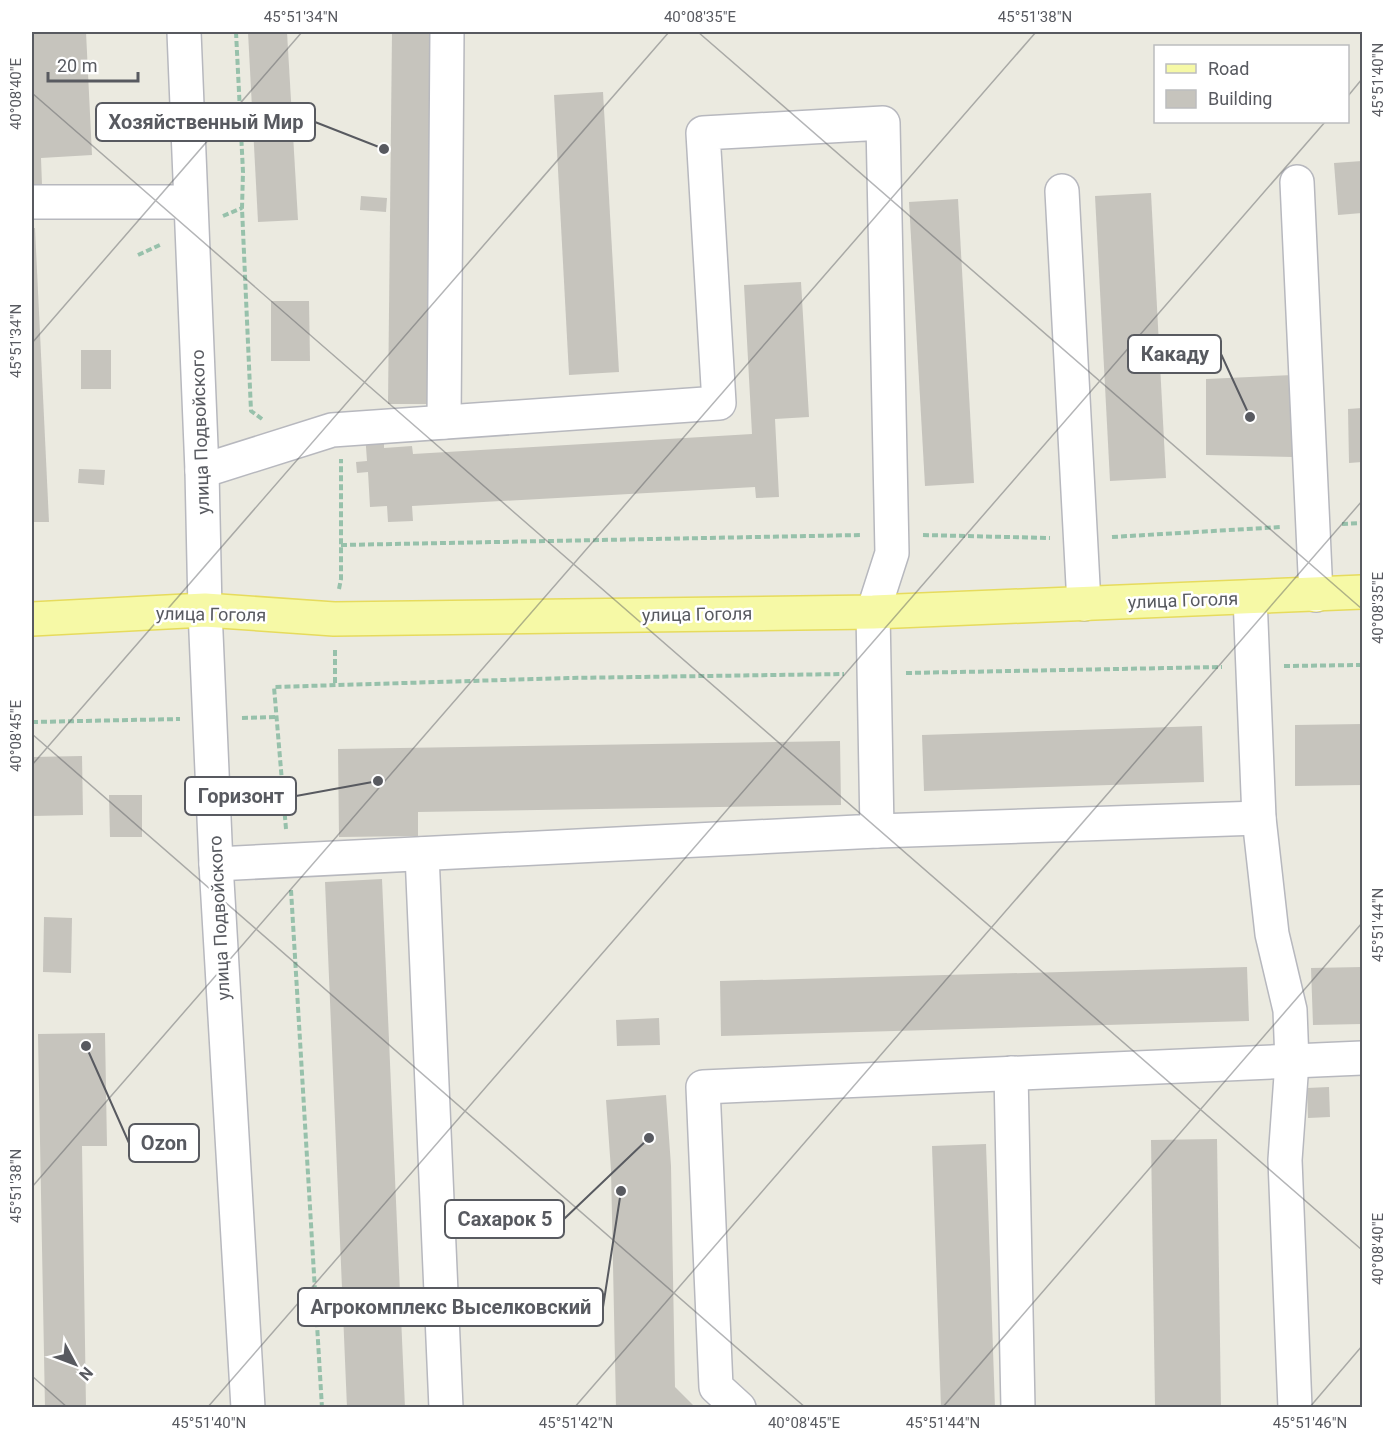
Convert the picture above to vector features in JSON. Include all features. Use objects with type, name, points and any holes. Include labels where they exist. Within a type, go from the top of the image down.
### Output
[{"type":"main road","name":"улица Гоголя","points":[[32,619],[205,610],[334,619],[873,612],[1362,592]]},
{"type":"street","name":"улица Подвойского","points":[[184,32],[202,471],[209,718],[248,1407]]},
{"type":"street","points":[[444,422],[447,32]]},
{"type":"street","points":[[202,471],[332,430],[719,404],[703,133],[883,123],[892,553],[873,612],[876,831]]},
{"type":"street","points":[[1297,182],[1316,595]]},
{"type":"street","points":[[1062,191],[1084,604]]},
{"type":"street","points":[[32,202],[190,202]]},
{"type":"street","points":[[1250,597],[1259,818],[1272,934],[1290,1010],[1292,1062],[1285,1160],[1295,1407]]},
{"type":"street","points":[[216,864],[876,831],[1259,818]]},
{"type":"street","points":[[422,854],[446,1407]]},
{"type":"street","points":[[739,1407],[716,1387],[703,1087],[1362,1058]]},
{"type":"street","points":[[1011,1073],[1018,1407]]},
{"type":"path","points":[[236,32],[251,411],[296,442]]},
{"type":"path","points":[[335,685],[334,619],[341,579],[341,459]]},
{"type":"path","points":[[341,545],[892,534],[1080,538],[1362,524]]},
{"type":"path","points":[[874,674],[1362,665]]},
{"type":"path","points":[[32,723],[277,717]]},
{"type":"building","points":[[32,32],[86,32],[92,155],[41,158],[42,185],[32,185]]},
{"type":"building","points":[[248,32],[287,32],[298,220],[258,222]]},
{"type":"building","points":[[392,32],[441,32],[438,404],[388,404]]},
{"type":"building","points":[[603,92],[619,372],[569,375],[554,95]]},
{"type":"building","points":[[1362,161],[1362,213],[1338,215],[1334,163]]},
{"type":"building","points":[[1151,193],[1166,478],[1110,481],[1095,196]]},
{"type":"building","points":[[361,196],[387,198],[386,212],[360,210]]},
{"type":"building","points":[[958,199],[974,483],[925,486],[909,202]]},
{"type":"building","points":[[32,228],[35,228],[49,522],[32,522]]},
{"type":"building","points":[[801,282],[809,417],[775,419],[779,497],[756,498],[755,487],[412,506],[413,521],[388,522],[387,506],[370,507],[368,472],[357,473],[356,462],[367,461],[365,433],[384,432],[384,448],[412,446],[413,454],[752,434],[744,285]]},
{"type":"building","points":[[271,301],[309,301],[310,361],[271,361]]},
{"type":"building","points":[[81,350],[111,350],[111,389],[81,389]]},
{"type":"building","points":[[1293,375],[1293,457],[1206,455],[1206,379]]},
{"type":"building","points":[[1362,408],[1362,462],[1349,463],[1348,409]]},
{"type":"building","points":[[79,469],[105,470],[104,485],[78,483]]},
{"type":"building","points":[[1362,724],[1362,785],[1295,786],[1295,725]]},
{"type":"building","points":[[1202,726],[1204,782],[924,791],[922,735]]},
{"type":"building","points":[[840,741],[841,805],[418,812],[418,836],[339,837],[338,749]]},
{"type":"building","points":[[82,756],[83,815],[32,816],[32,757]]},
{"type":"building","points":[[109,795],[142,795],[142,837],[110,837]]},
{"type":"building","points":[[382,879],[405,1408],[347,1408],[325,882]]},
{"type":"building","points":[[44,917],[72,918],[71,973],[43,972]]},
{"type":"building","points":[[1247,967],[1249,1021],[721,1036],[720,981]]},
{"type":"building","points":[[1362,967],[1362,1024],[1313,1025],[1311,968]]},
{"type":"building","points":[[659,1018],[660,1045],[617,1046],[616,1020]]},
{"type":"building","points":[[105,1033],[107,1146],[82,1146],[86,1408],[45,1408],[38,1034]]},
{"type":"building","points":[[1329,1087],[1330,1117],[1308,1118],[1307,1088]]},
{"type":"building","points":[[666,1095],[671,1166],[675,1387],[696,1408],[616,1408],[611,1170],[606,1100]]},
{"type":"building","points":[[1217,1139],[1221,1408],[1155,1408],[1151,1140]]},
{"type":"building","points":[[986,1144],[995,1408],[941,1408],[932,1146]]},
{"type":"place","name":"Хозяйственный Мир","points":[[384,149]]},
{"type":"place","name":"Какаду","points":[[1250,417]]},
{"type":"place","name":"Горизонт","points":[[378,781]]},
{"type":"place","name":"Ozon","points":[[86,1046]]},
{"type":"place","name":"Сахарок 5","points":[[649,1138]]},
{"type":"place","name":"Агрокомплекс Выселковский","points":[[621,1191]]}]
